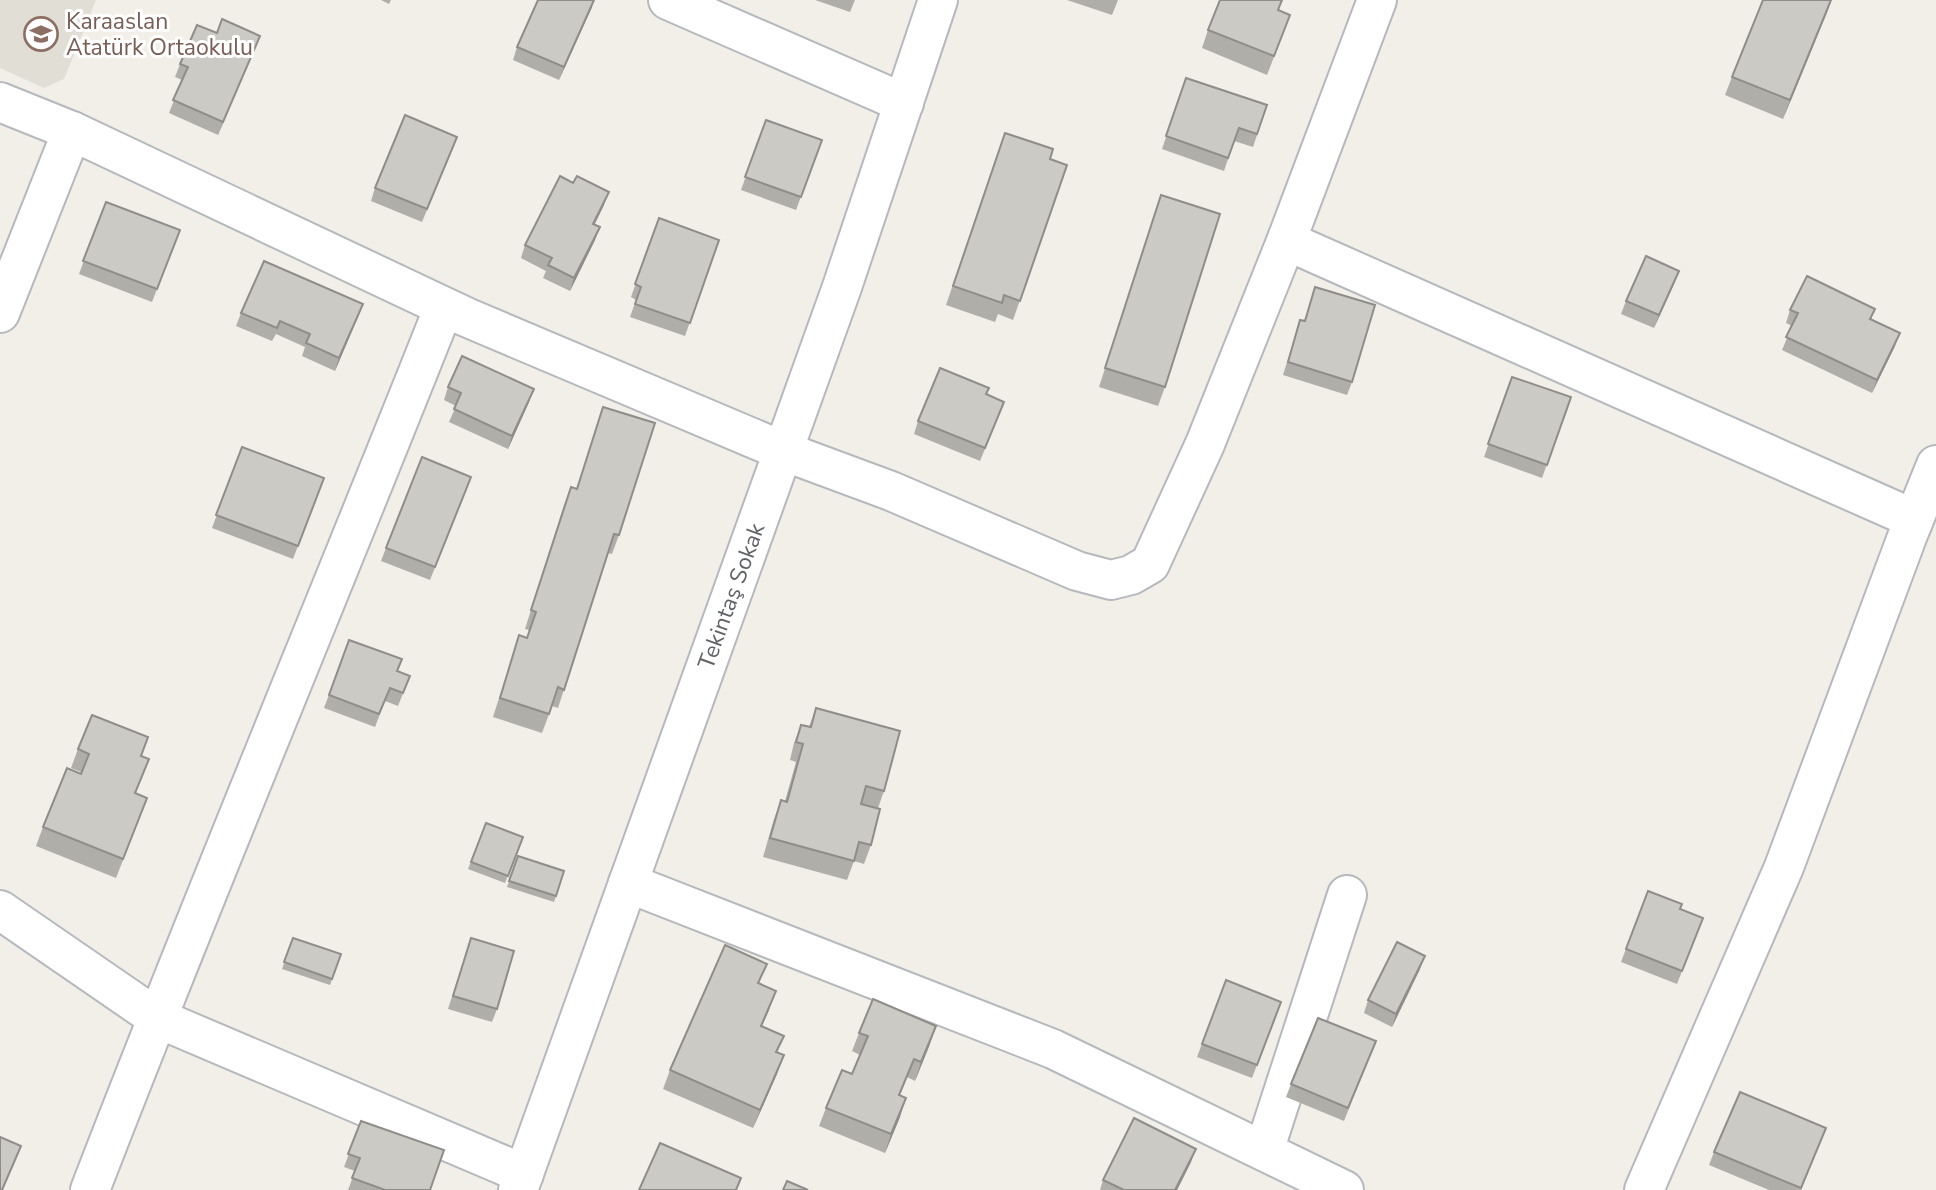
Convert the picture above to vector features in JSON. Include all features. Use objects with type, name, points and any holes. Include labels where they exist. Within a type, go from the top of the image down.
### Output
[{"type":"street","points":[[668,0],[904,103]]},
{"type":"street","name":"Tekintaş Sokak","points":[[521,1182],[842,287],[938,0]]},
{"type":"street","points":[[0,102],[72,131],[444,307],[783,451],[891,491],[1077,571],[1111,580],[1131,575],[1150,564],[1189,480],[1287,239],[1377,0]]},
{"type":"street","points":[[0,313],[72,131]]},
{"type":"street","points":[[1287,239],[1914,519]]},
{"type":"street","points":[[90,1190],[444,307]]},
{"type":"street","points":[[1644,1190],[1784,867],[1936,465]]},
{"type":"street","points":[[628,883],[1053,1049],[1344,1190]]},
{"type":"street","points":[[1264,1151],[1347,895]]},
{"type":"street","points":[[0,910],[157,1018],[521,1182]]},
{"type":"shaded area","name":"Karaaslan Atatürk Ortaokulu","points":[[0,0],[96,0],[64,79],[44,88],[0,68]]},
{"type":"building","points":[[538,0],[594,0],[564,67],[517,47]]},
{"type":"building","points":[[1220,0],[1282,0],[1278,10],[1290,15],[1274,56],[1208,30]]},
{"type":"building","points":[[1763,0],[1831,0],[1790,100],[1732,77]]},
{"type":"building","points":[[222,19],[260,36],[223,122],[173,100],[188,67],[180,64],[197,25],[217,33]]},
{"type":"building","points":[[1186,78],[1267,105],[1257,134],[1239,128],[1228,158],[1166,136]]},
{"type":"building","points":[[405,115],[457,137],[427,209],[375,188]]},
{"type":"building","points":[[766,120],[822,140],[801,197],[745,177]]},
{"type":"building","points":[[1005,133],[1053,149],[1050,159],[1067,165],[1020,301],[1004,295],[1002,303],[953,286]]},
{"type":"building","points":[[560,176],[573,183],[577,176],[609,192],[593,224],[600,227],[574,278],[548,265],[552,258],[525,245]]},
{"type":"building","points":[[1161,195],[1220,214],[1165,387],[1105,368]]},
{"type":"building","points":[[106,202],[180,230],[157,289],[83,261]]},
{"type":"building","points":[[659,218],[719,240],[690,323],[635,304],[641,287],[635,284]]},
{"type":"building","points":[[1646,256],[1679,271],[1659,315],[1626,301]]},
{"type":"building","points":[[264,261],[363,304],[339,358],[306,343],[310,334],[280,321],[277,328],[241,313]]},
{"type":"building","points":[[1807,276],[1875,309],[1870,319],[1900,333],[1877,380],[1786,337],[1798,313],[1790,310]]},
{"type":"building","points":[[1315,287],[1375,305],[1352,382],[1288,362],[1300,320],[1305,321]]},
{"type":"building","points":[[462,356],[534,389],[512,436],[454,409],[461,393],[448,387]]},
{"type":"building","points":[[940,368],[989,388],[986,394],[1004,402],[985,448],[918,421]]},
{"type":"building","points":[[1512,377],[1571,397],[1547,465],[1488,444]]},
{"type":"building","points":[[603,407],[655,423],[619,535],[614,534],[564,690],[558,687],[549,714],[500,698],[519,635],[527,638],[536,612],[531,610],[571,487],[577,489]]},
{"type":"building","points":[[242,447],[324,478],[298,546],[216,515]]},
{"type":"building","points":[[422,457],[471,477],[435,567],[386,548]]},
{"type":"building","points":[[349,640],[402,659],[397,671],[410,676],[403,693],[390,688],[379,714],[329,695]]},
{"type":"building","points":[[816,708],[900,731],[884,791],[866,786],[861,804],[880,809],[871,845],[859,842],[854,861],[770,838],[781,800],[787,802],[803,744],[796,742],[801,725],[811,727]]},
{"type":"building","points":[[92,715],[148,737],[141,756],[149,759],[135,793],[147,798],[123,859],[43,827],[67,768],[81,774],[89,754],[78,749]]},
{"type":"building","points":[[486,823],[523,837],[508,876],[471,862]]},
{"type":"building","points":[[518,856],[564,871],[556,896],[509,881]]},
{"type":"building","points":[[1648,891],[1682,904],[1680,909],[1703,918],[1682,971],[1626,949]]},
{"type":"building","points":[[293,938],[341,954],[332,979],[284,962]]},
{"type":"building","points":[[471,938],[514,951],[497,1009],[453,996]]},
{"type":"building","points":[[1397,942],[1425,956],[1396,1014],[1368,1000]]},
{"type":"building","points":[[725,945],[767,964],[758,983],[776,991],[761,1026],[784,1036],[776,1052],[784,1055],[760,1110],[670,1070]]},
{"type":"building","points":[[1226,980],[1281,1002],[1257,1065],[1202,1044]]},
{"type":"building","points":[[873,999],[936,1026],[921,1062],[914,1059],[899,1095],[906,1098],[891,1134],[826,1108],[842,1070],[852,1074],[868,1036],[859,1033]]},
{"type":"building","points":[[1318,1018],[1376,1041],[1348,1108],[1291,1084]]},
{"type":"building","points":[[1740,1092],[1826,1128],[1801,1188],[1714,1152]]},
{"type":"building","points":[[1134,1118],[1196,1149],[1175,1190],[1124,1190],[1103,1180]]},
{"type":"building","points":[[361,1121],[444,1150],[430,1190],[385,1190],[352,1178],[360,1158],[348,1154]]},
{"type":"building","points":[[0,1137],[21,1146],[2,1190],[0,1190]]},
{"type":"building","points":[[660,1143],[741,1178],[736,1190],[639,1190]]},
{"type":"building","points":[[787,1181],[808,1190],[783,1190]]},
{"type":"place","name":"Karaaslan Atatürk Ortaokulu","points":[[41,34]]}]
